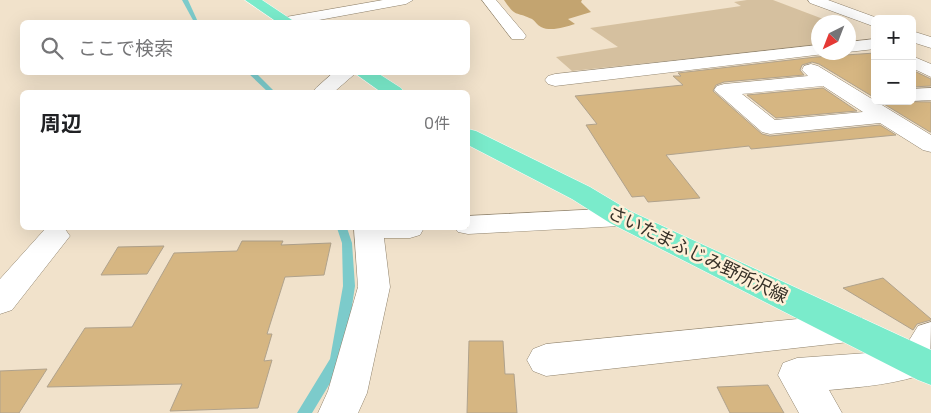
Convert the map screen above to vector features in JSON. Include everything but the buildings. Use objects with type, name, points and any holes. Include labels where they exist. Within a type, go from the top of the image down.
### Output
[{"type":"main road","points":[[252,0],[283,20]]},
{"type":"main road","points":[[367,75],[391,90]]},
{"type":"main road","name":"さいたまふじみ野所沢線","points":[[470,137],[581,193],[620,218],[849,328],[926,355]]},
{"type":"street","points":[[297,20],[406,0]]},
{"type":"street","points":[[489,0],[518,36]]},
{"type":"street","points":[[815,0],[871,21]]},
{"type":"street","points":[[856,46],[871,44]]},
{"type":"street","points":[[555,80],[811,51]]},
{"type":"street","points":[[786,54],[826,80],[871,104]]},
{"type":"street","points":[[916,63],[931,71]]},
{"type":"street","points":[[325,90],[343,75]]},
{"type":"street","points":[[826,80],[724,90],[770,127],[873,105],[931,145]]},
{"type":"street","points":[[916,96],[931,94]]},
{"type":"street","points":[[470,225],[620,218]]},
{"type":"street","points":[[338,413],[348,393],[374,287],[368,230]]},
{"type":"street","points":[[0,302],[55,236]]},
{"type":"street","points":[[546,360],[849,328]]},
{"type":"street","points":[[822,413],[797,375],[867,370],[926,355]]},
{"type":"shaded area","points":[[504,0],[582,0],[581,2],[591,12],[568,19],[575,24],[549,29],[541,27],[532,19],[514,12]]},
{"type":"shaded area","points":[[773,0],[813,15],[811,15],[811,46],[572,71],[556,57],[618,47],[590,28],[741,6],[734,2]]},
{"type":"waterway","points":[[185,0],[195,20]]},
{"type":"waterway","points":[[253,75],[270,90]]},
{"type":"waterway","points":[[304,413],[337,360],[349,286],[347,243],[343,230]]}]
